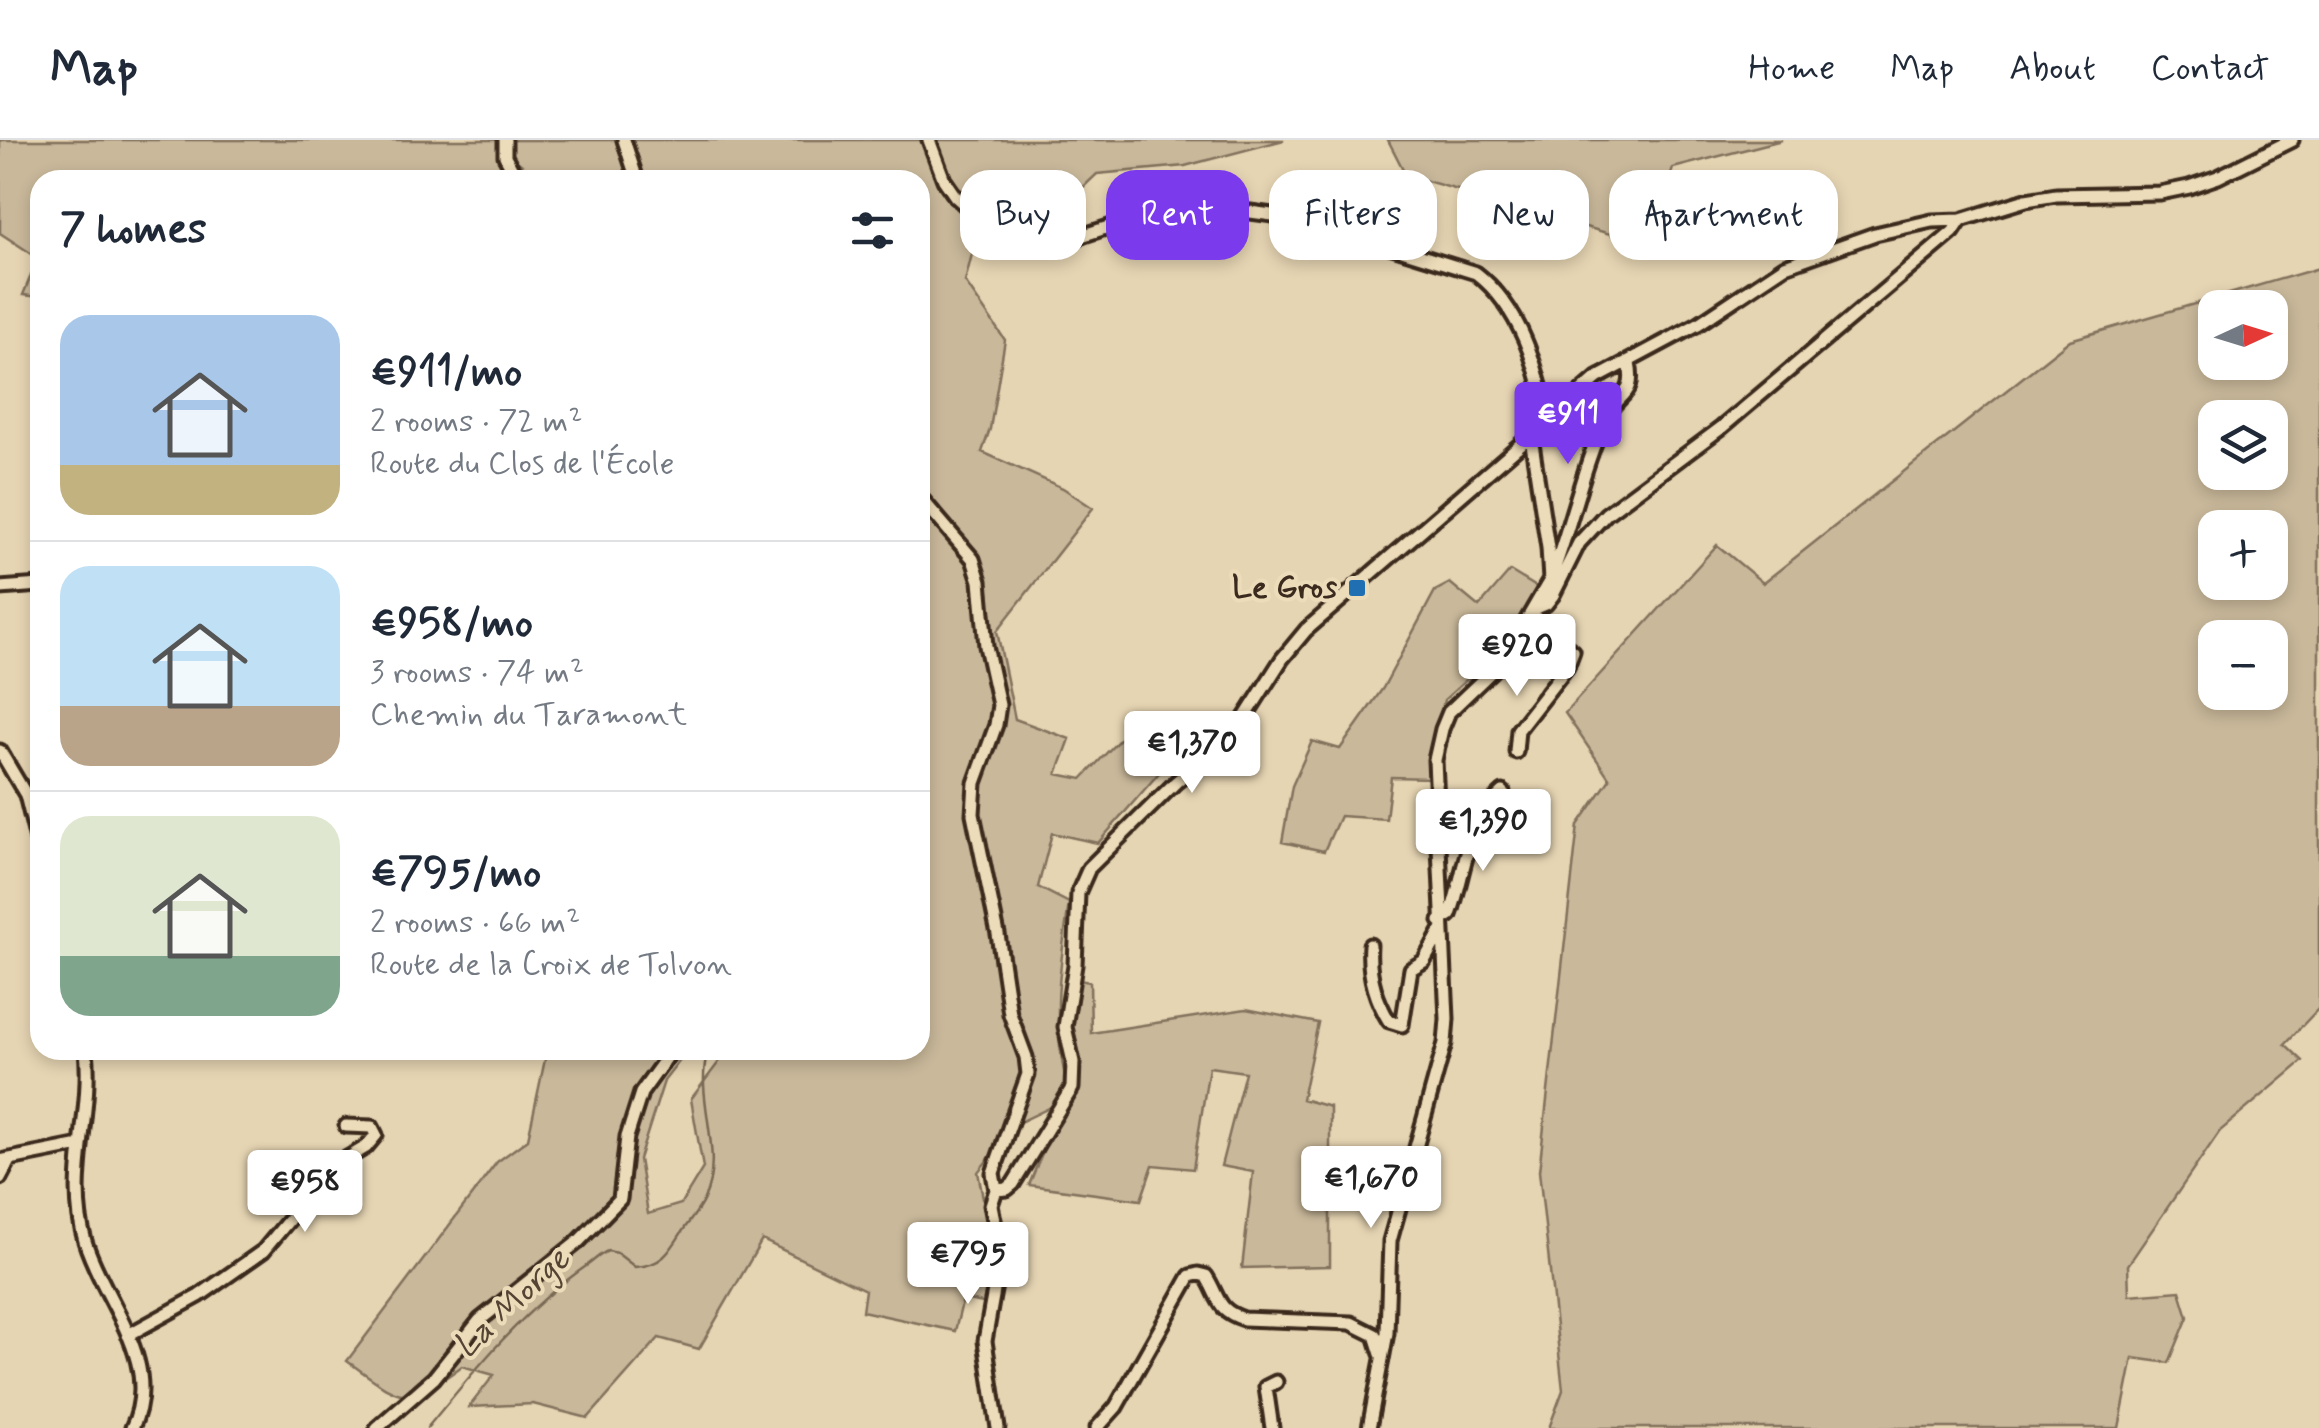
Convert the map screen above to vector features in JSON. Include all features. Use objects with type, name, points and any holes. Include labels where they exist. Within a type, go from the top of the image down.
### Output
[{"type":"street","points":[[504,140],[504,156],[512,170]]},
{"type":"street","points":[[624,140],[634,170]]},
{"type":"street","points":[[929,140],[944,180],[955,196],[996,232],[1028,245],[1062,242],[1151,212],[1206,206],[1302,220],[1476,273],[1495,288],[1517,320],[1548,420]]},
{"type":"street","points":[[996,1190],[1008,1189],[1013,1184],[1072,1088],[1073,1062],[1065,1028],[1076,965],[1078,893],[1088,868],[1176,782],[1233,736],[1282,659],[1306,630],[1597,378],[1698,324],[1785,266],[1819,251],[1932,221],[1961,220],[2026,200],[2189,187],[2292,140]]},
{"type":"street","points":[[1534,609],[1546,604],[1553,595],[1579,543],[1606,514],[1721,428],[1953,232],[1961,220]]},
{"type":"street","points":[[1369,1428],[1388,1334],[1390,1241],[1445,1043],[1434,760],[1450,712],[1496,667],[1550,580],[1606,418],[1633,382],[1630,363]]},
{"type":"street","points":[[1532,437],[1550,580]]},
{"type":"street","points":[[930,509],[972,560],[980,581],[986,646],[999,706],[975,783],[973,814],[1010,1014],[1028,1074],[993,1173],[998,1268],[985,1341],[998,1428]]},
{"type":"street","points":[[0,588],[30,586]]},
{"type":"street","points":[[1516,752],[1518,730],[1567,667],[1573,651],[1535,631],[1534,609]]},
{"type":"street","points":[[0,751],[26,795],[30,811]]},
{"type":"street","points":[[1370,945],[1369,967],[1375,993],[1388,1021],[1402,1025],[1411,969],[1424,961],[1450,914],[1478,820],[1488,804],[1503,792]]},
{"type":"street","points":[[86,1060],[80,1144],[82,1234],[128,1335],[142,1384],[132,1428]]},
{"type":"street","points":[[377,1428],[434,1378],[480,1320],[579,1242],[620,1199],[627,1138],[641,1094],[665,1060]]},
{"type":"street","points":[[128,1335],[199,1296],[263,1251],[334,1166],[366,1147],[376,1135],[372,1127],[346,1126]]},
{"type":"street","points":[[0,1178],[4,1161],[80,1144]]},
{"type":"street","points":[[1097,1428],[1116,1407],[1190,1276],[1198,1274],[1206,1276],[1228,1314],[1244,1319],[1351,1324],[1375,1336],[1383,1363]]},
{"type":"street","points":[[1272,1428],[1266,1387],[1276,1382]]},
{"type":"shaded area","points":[[0,140],[1284,140],[1185,166],[1106,170],[1086,185],[1086,170],[960,170],[960,260],[970,260],[965,282],[1005,340],[990,429],[982,452],[1063,488],[1093,508],[997,631],[1015,719],[1070,739],[1057,774],[1082,779],[1134,724],[1172,721],[1181,732],[1164,767],[1098,843],[1052,833],[1038,887],[1069,903],[1058,1013],[1066,1081],[1053,1106],[1016,1124],[978,1172],[994,1256],[983,1303],[963,1299],[955,1331],[862,1311],[865,1290],[762,1240],[699,1349],[659,1338],[588,1418],[533,1404],[469,1407],[494,1375],[462,1366],[428,1389],[404,1395],[381,1385],[347,1361],[497,1162],[528,1139],[545,1060],[680,1060],[664,1081],[639,1159],[648,1214],[681,1204],[703,1168],[691,1099],[720,1060],[930,1060],[930,170],[30,170],[30,253],[0,233]]},
{"type":"shaded area","points":[[1388,140],[1782,140],[1672,170],[1609,170],[1609,234],[1589,228],[1589,170],[1457,170],[1457,190],[1437,184],[1437,170],[1403,170]]},
{"type":"shaded area","points":[[2319,268],[2319,1008],[2285,1044],[2303,1061],[2220,1131],[2128,1265],[2129,1295],[2180,1291],[2188,1317],[2169,1363],[2133,1358],[2119,1428],[1549,1428],[1563,1390],[1539,1171],[1578,825],[1610,779],[1565,713],[1717,545],[1763,583],[2070,340],[2198,303],[2198,380],[2288,380],[2288,290],[2243,290]]},
{"type":"shaded area","points":[[30,278],[30,296],[23,295]]},
{"type":"shaded area","points":[[1510,571],[1556,599],[1444,700],[1433,742],[1430,778],[1391,777],[1386,819],[1340,816],[1324,851],[1282,842],[1292,786],[1312,741],[1340,749],[1383,688],[1435,591],[1450,583],[1479,607]]},
{"type":"shaded area","points":[[1079,980],[1090,982],[1091,1033],[1246,1009],[1318,1023],[1302,1099],[1330,1107],[1330,1266],[1242,1268],[1253,1172],[1221,1166],[1245,1072],[1209,1067],[1193,1169],[1153,1165],[1141,1200],[1029,1185],[1045,1146],[1079,1088],[1071,1026]]},
{"type":"waterway","name":"La Morge","points":[[512,157],[528,170]]},
{"type":"waterway","name":"La Morge","points":[[427,1428],[523,1319],[600,1255],[608,1251],[617,1253],[635,1267],[644,1266],[658,1261],[673,1246],[702,1203],[710,1181],[706,1060]]},
{"type":"place","name":"Le Gros","points":[[1357,588]]}]
